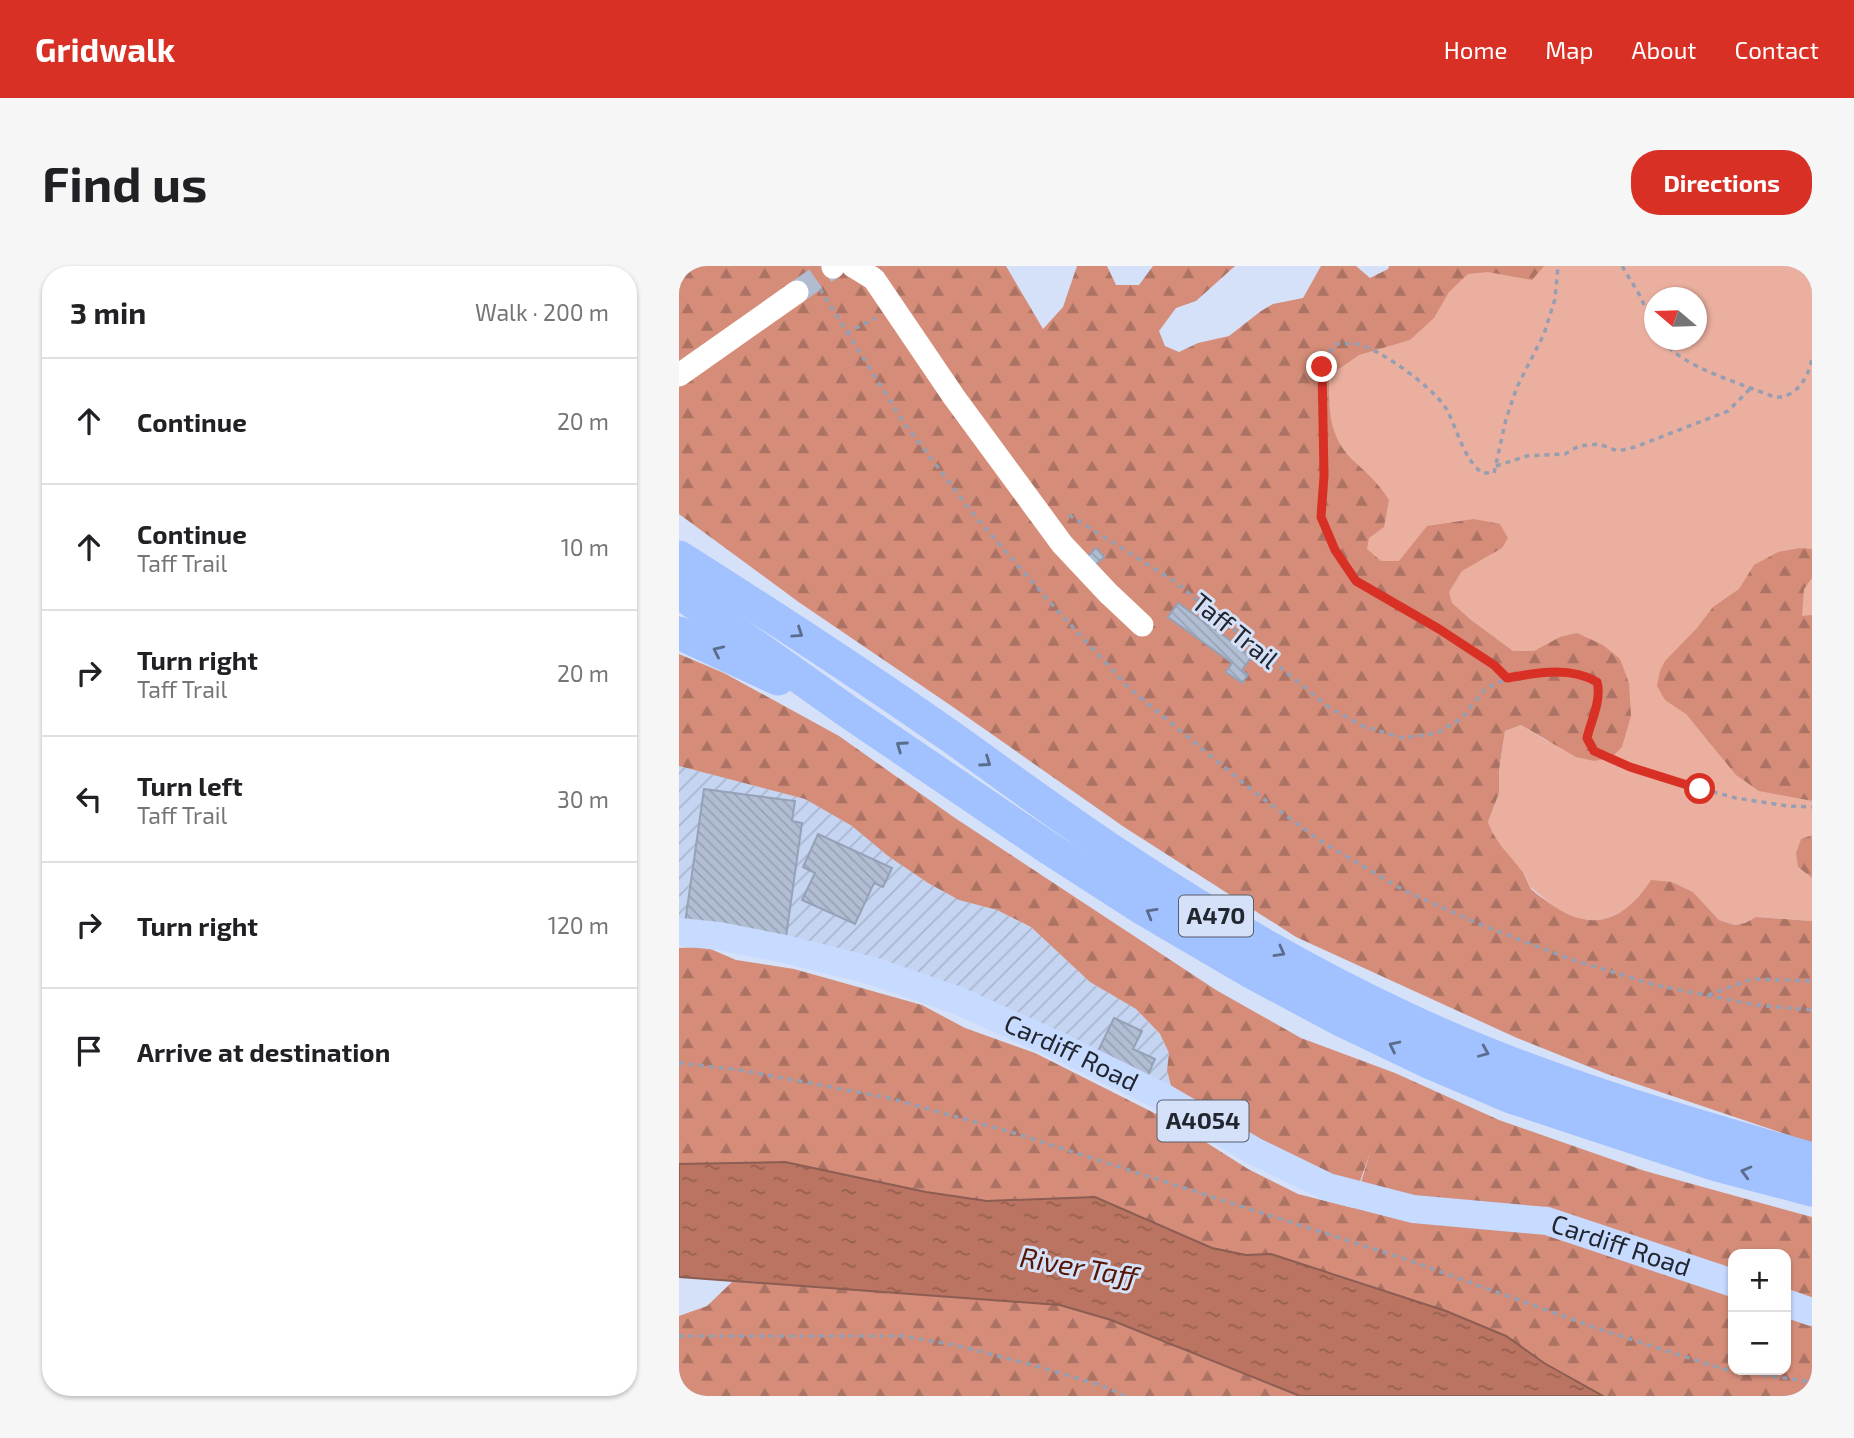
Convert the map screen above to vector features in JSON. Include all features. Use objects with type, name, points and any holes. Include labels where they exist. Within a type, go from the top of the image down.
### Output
[{"type":"highway","points":[[679,532],[768,613]]},
{"type":"highway","name":"A470","points":[[679,557],[768,613],[1120,856],[1225,921],[1308,968],[1406,1019],[1493,1056],[1671,1119],[1812,1159]]},
{"type":"highway","name":"A470","points":[[679,592],[847,711],[1050,849],[1140,907],[1251,972],[1339,1019],[1511,1097],[1717,1165],[1812,1190]]},
{"type":"highway","points":[[679,633],[847,711]]},
{"type":"main road","name":"Cardiff Road","points":[[679,932],[719,936],[785,949],[873,971],[959,1001],[1163,1097],[1254,1151],[1328,1187],[1413,1209],[1547,1221],[1728,1281]]},
{"type":"main road","points":[[1791,1305],[1812,1312]]},
{"type":"lane","points":[[853,266],[874,279],[1020,490],[1062,544],[1142,625]]},
{"type":"lane","points":[[679,375],[797,292]]},
{"type":"path","points":[[1507,678],[1494,665],[1439,629],[1356,581],[1335,550],[1321,517],[1324,476],[1322,367],[1335,344],[1359,344],[1390,360],[1424,384],[1447,409],[1473,466],[1488,475],[1494,473],[1506,419],[1517,387],[1544,334],[1555,299],[1558,266]]},
{"type":"path","points":[[1622,266],[1644,305]]},
{"type":"path","points":[[820,288],[912,434],[978,520],[1057,610],[1129,688],[1258,795],[1319,840],[1403,890],[1484,926],[1570,959],[1655,985],[1755,1005],[1812,1010]]},
{"type":"path","points":[[846,333],[894,310]]},
{"type":"path","points":[[1673,350],[1696,365],[1774,397],[1784,398],[1794,392],[1811,369],[1812,359]]},
{"type":"path","points":[[1496,467],[1527,456],[1565,454],[1579,446],[1599,444],[1618,450],[1635,447],[1728,411],[1751,388]]},
{"type":"path","name":"Taff Trail","points":[[1060,508],[1174,581],[1330,708],[1363,726],[1403,738],[1437,733],[1462,718],[1485,689],[1507,678],[1544,671],[1576,674],[1597,682],[1599,688],[1587,738],[1594,751],[1665,779],[1736,797],[1788,806],[1812,807]]},
{"type":"path","points":[[1708,995],[1752,979],[1812,981]]},
{"type":"path","points":[[679,1063],[740,1070],[889,1098],[1014,1133],[1408,1260],[1599,1329],[1723,1369],[1812,1382]]},
{"type":"path","points":[[679,1336],[901,1336],[955,1345],[1033,1365],[1103,1386],[1125,1396]]},
{"type":"shaded area","points":[[1404,266],[1812,266],[1812,796],[1802,799],[1812,801],[1812,835],[1801,839],[1798,867],[1812,878],[1812,921],[1756,917],[1735,925],[1719,920],[1693,892],[1672,882],[1640,897],[1626,910],[1606,919],[1583,921],[1561,912],[1530,887],[1525,875],[1494,840],[1488,822],[1499,793],[1499,770],[1505,731],[1521,725],[1549,742],[1482,676],[1354,603],[1319,336]]},
{"type":"shaded area","points":[[679,766],[805,799],[852,826],[888,856],[928,883],[959,900],[997,910],[1031,927],[1090,982],[1136,1009],[1160,1035],[1169,1053],[1167,1070],[1171,1086],[959,1001],[679,932]]},
{"type":"green space","points":[[679,266],[1006,266],[1043,329],[1063,307],[1077,266],[1107,266],[1116,285],[1139,285],[1153,266],[1235,266],[1196,301],[1176,308],[1159,331],[1165,346],[1179,352],[1198,343],[1229,336],[1273,304],[1303,298],[1321,266],[1356,266],[1370,278],[1389,266],[1544,266],[1532,280],[1488,272],[1468,274],[1449,292],[1434,318],[1410,340],[1359,355],[1329,376],[1330,412],[1335,434],[1347,454],[1378,484],[1389,500],[1384,527],[1369,538],[1367,549],[1381,561],[1399,561],[1427,526],[1474,519],[1500,524],[1508,538],[1502,548],[1462,571],[1449,592],[1452,603],[1513,651],[1534,651],[1560,637],[1577,633],[1603,645],[1620,659],[1629,683],[1631,716],[1622,747],[1611,758],[1594,761],[1576,757],[1521,725],[1505,731],[1499,770],[1499,793],[1488,822],[1491,830],[1523,872],[1531,889],[1563,912],[1578,918],[1605,919],[1618,914],[1641,894],[1651,880],[1672,882],[1693,892],[1719,920],[1735,925],[1756,917],[1812,921],[1812,1143],[1607,1074],[1517,1038],[1296,937],[1124,827],[800,603],[679,514]]},
{"type":"green space","points":[[1812,549],[1812,578],[1804,589],[1802,616],[1812,615],[1812,801],[1759,791],[1736,775],[1686,714],[1665,700],[1657,686],[1665,661],[1713,607],[1739,589],[1754,565],[1778,552]]},
{"type":"green space","points":[[679,654],[724,673],[839,736],[955,818],[1216,990],[1301,1038],[1395,1073],[1499,1120],[1645,1171],[1812,1217],[1812,1396],[1603,1396],[1544,1363],[1506,1336],[1446,1311],[1332,1273],[679,1172],[679,948],[706,947],[736,960],[794,969],[922,1005],[965,1028],[1035,1053],[1182,1127],[1248,1169],[1298,1194],[1353,1208],[1370,1153],[1358,1187],[1246,1137],[1194,1099],[1171,1086],[1167,1070],[1169,1053],[1160,1034],[1136,1009],[1090,982],[1031,927],[997,910],[959,900],[928,883],[888,856],[852,826],[805,799],[679,766]]},
{"type":"green space","points":[[1812,835],[1812,878],[1798,867],[1796,853],[1801,839]]},
{"type":"green space","points":[[733,1281],[1060,1305],[1111,1320],[1300,1396],[679,1396],[679,1316],[707,1306]]},
{"type":"water","name":"River Taff","points":[[785,1162],[926,1192],[987,1201],[1095,1197],[1212,1248],[1246,1255],[1271,1254],[1446,1311],[1506,1336],[1544,1363],[1603,1396],[1300,1396],[1111,1320],[1060,1305],[679,1277],[679,1164]]},
{"type":"building","points":[[1096,548],[1104,557],[1092,568],[1084,560]]},
{"type":"building","points":[[1178,603],[1252,656],[1242,670],[1248,675],[1242,683],[1226,672],[1232,663],[1168,617]]},
{"type":"building","points":[[704,789],[795,801],[792,821],[802,823],[786,937],[685,923]]},
{"type":"building","points":[[818,834],[892,868],[883,887],[874,883],[855,924],[802,900],[815,873],[803,867]]},
{"type":"building","points":[[1114,1018],[1142,1031],[1133,1049],[1155,1059],[1147,1077],[1097,1053]]},
{"type":"tunnel","points":[[797,292],[833,267]]},
{"type":"route","points":[[1322,367],[1324,476],[1321,517],[1335,550],[1356,581],[1439,629],[1494,665],[1507,678],[1544,671],[1576,674],[1597,682],[1599,688],[1587,738],[1594,751],[1630,767],[1700,789]]}]
